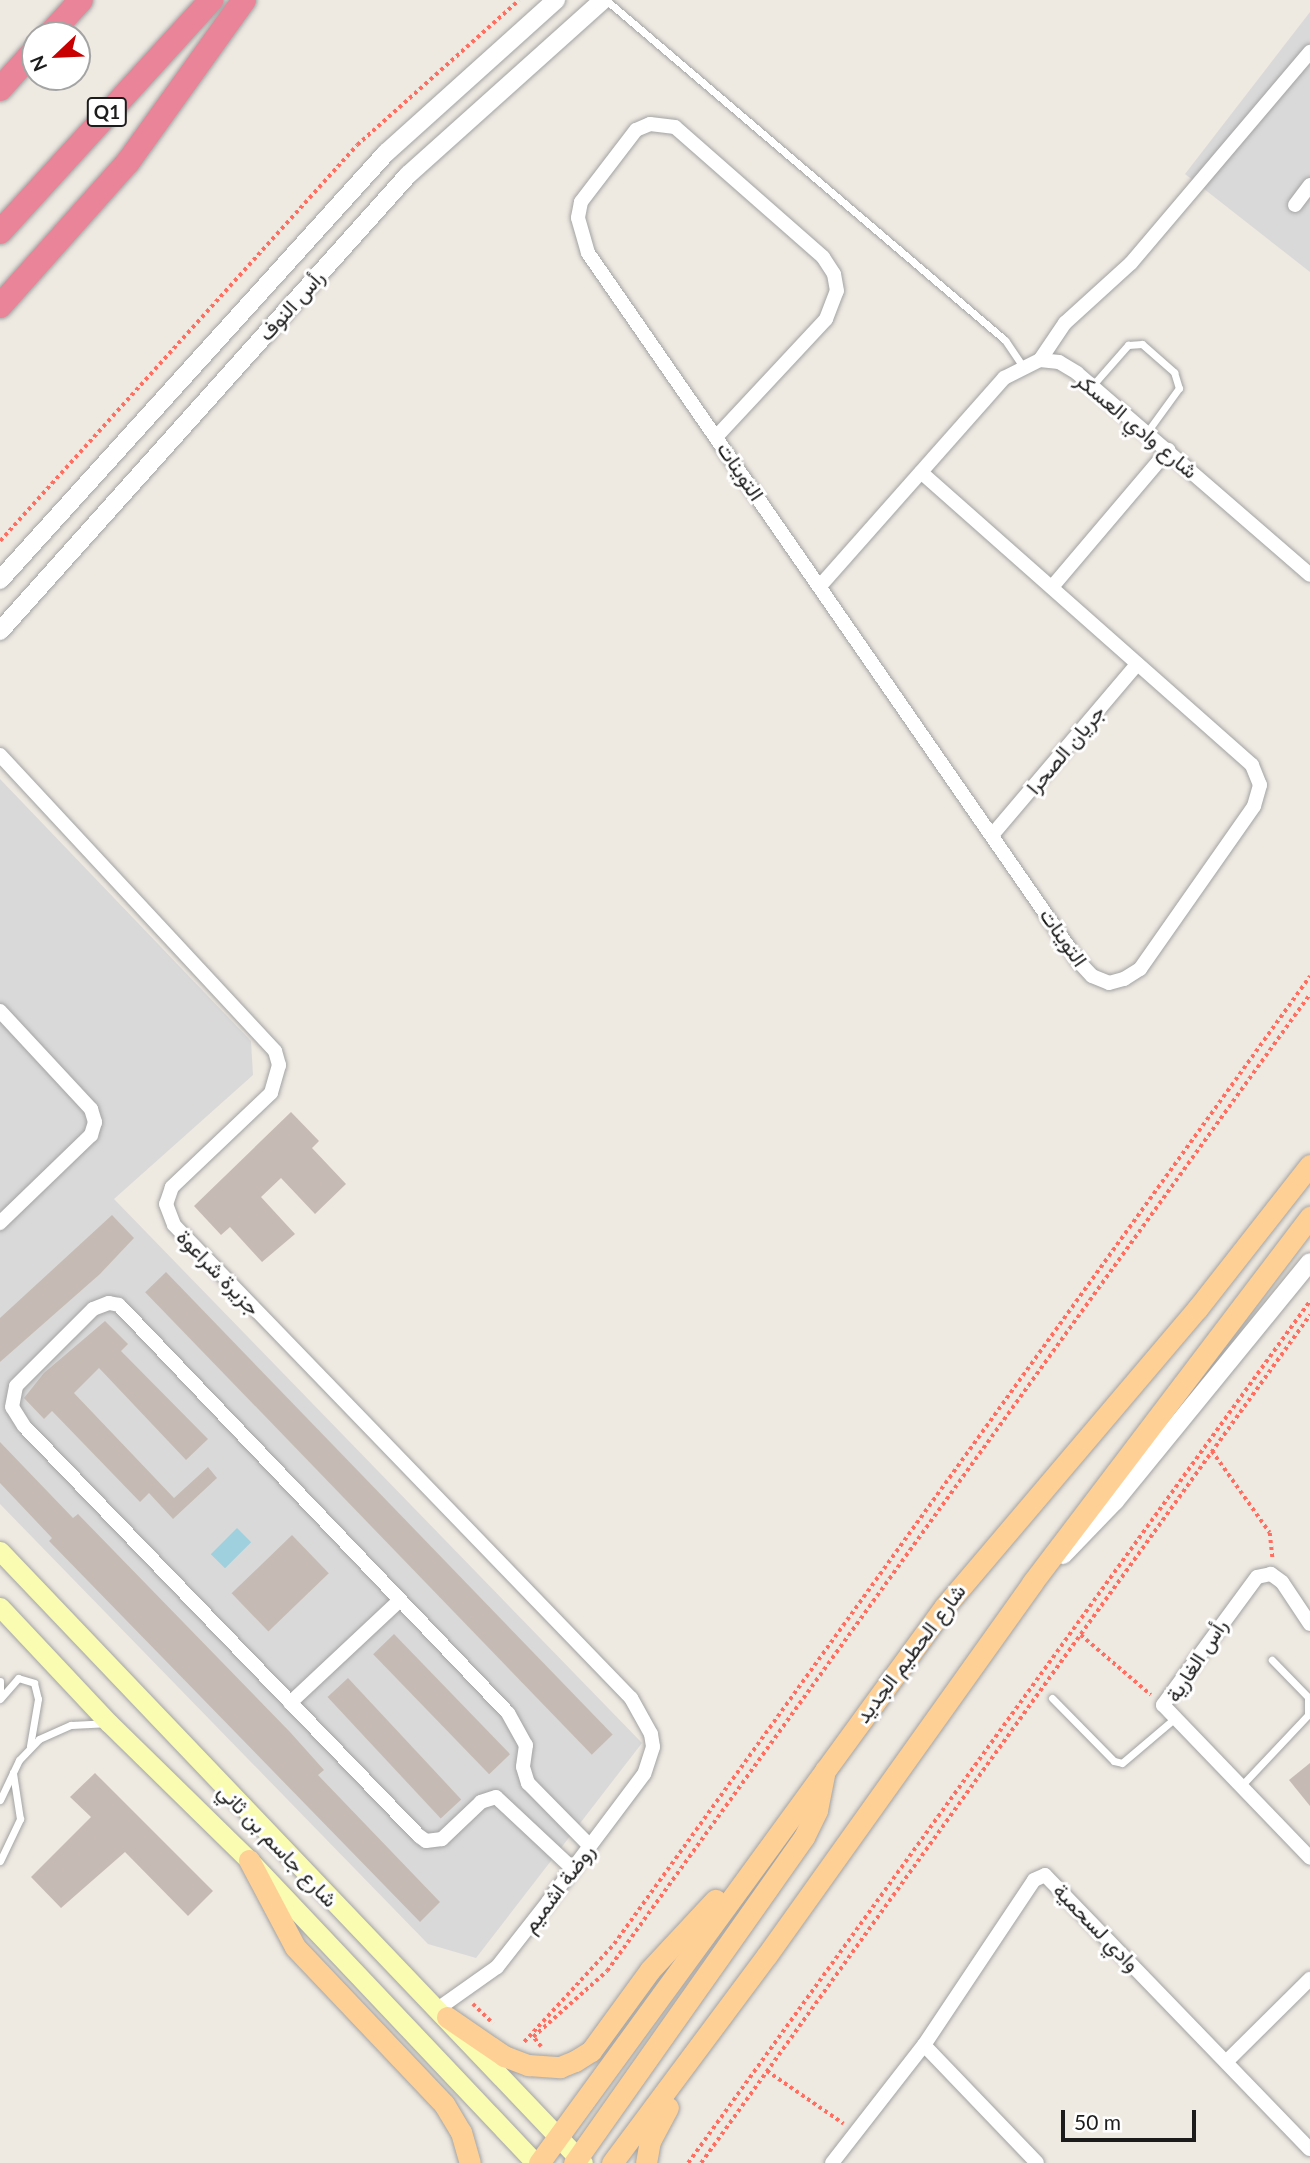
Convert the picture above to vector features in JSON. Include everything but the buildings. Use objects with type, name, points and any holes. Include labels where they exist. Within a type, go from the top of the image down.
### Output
[{"type":"highway","points":[[62,21],[81,0]]},
{"type":"highway","name":"Q1","points":[[0,232],[211,0]]},
{"type":"highway","points":[[0,306],[128,162],[244,0]]},
{"type":"highway","points":[[0,89],[21,66]]},
{"type":"main road","name":"شارع الحطيم الجديد","points":[[538,2163],[769,1842],[981,1560],[1196,1309],[1310,1165]]},
{"type":"main road","points":[[612,2163],[767,1955],[1032,1583],[1310,1217]]},
{"type":"main road","name":"شارع جاسم بن ثاني","points":[[0,1551],[164,1727],[443,2012],[558,2137]]},
{"type":"main road","name":"شارع جاسم بن ثاني","points":[[0,1606],[109,1723],[249,1860],[538,2163]]},
{"type":"main road","points":[[558,2137],[574,2161],[804,1838],[817,1810],[826,1765]]},
{"type":"main road","points":[[443,2012],[504,2056],[528,2065],[560,2067],[575,2061],[591,2051],[650,1970],[769,1842]]},
{"type":"main road","points":[[249,1860],[295,1947],[444,2104],[461,2132],[470,2163]]},
{"type":"main road","points":[[646,2163],[660,2120],[746,1996],[767,1955]]},
{"type":"street","name":"رأس النوف","points":[[0,580],[386,153],[556,0]]},
{"type":"street","name":"رأس النوف","points":[[0,631],[408,175],[605,0]]},
{"type":"street","points":[[820,586],[1004,378],[1040,360],[1065,323],[1131,263],[1310,52]]},
{"type":"street","name":"التوينات","points":[[717,436],[826,319],[837,291],[834,274],[822,257],[675,127],[650,124],[636,130],[589,187],[578,218],[581,236],[717,436],[820,586],[1092,976],[1109,983],[1140,969],[1254,806],[1260,785],[1252,765],[921,472]]},
{"type":"street","points":[[1296,205],[1310,186]]},
{"type":"street","name":"شارع وادي العسكر","points":[[1040,360],[1059,362],[1092,386],[1310,575]]},
{"type":"street","points":[[1052,587],[1168,450]]},
{"type":"street","name":"جريان الصحرا","points":[[993,834],[1137,664]]},
{"type":"street","name":"جزيرة شراعوة","points":[[0,755],[275,1051],[277,1079],[271,1093],[172,1187],[166,1204],[174,1225],[631,1698],[646,1721],[653,1747]]},
{"type":"street","points":[[0,1011],[91,1109],[96,1122],[92,1135],[2,1216]]},
{"type":"street","points":[[1032,1583],[1115,1501],[1310,1262]]},
{"type":"street","points":[[573,1869],[496,1797],[481,1802],[442,1839],[426,1841],[24,1426],[12,1407],[16,1386],[93,1309],[109,1303],[131,1315],[399,1601],[508,1713],[526,1745],[523,1767],[528,1783],[590,1846]]},
{"type":"street","points":[[1271,1574],[1310,1624]]},
{"type":"street","name":"رأس الغارية","points":[[1271,1574],[1248,1583],[1163,1705],[1310,1858]]},
{"type":"street","points":[[290,1703],[399,1601]]},
{"type":"street","name":"روضة اشميم","points":[[443,2012],[461,1991],[481,1982],[497,1967],[644,1774],[653,1747]]},
{"type":"street","name":"وادي لسحمية","points":[[832,2163],[925,2045],[1034,1880],[1045,1875],[1310,2149]]},
{"type":"street","points":[[1227,2061],[1310,1979]]},
{"type":"street","points":[[925,2045],[1037,2163]]},
{"type":"lane","points":[[605,0],[1010,343],[1023,367]]},
{"type":"lane","points":[[1092,386],[1128,345],[1142,344],[1174,372],[1179,388],[1147,432]]},
{"type":"lane","points":[[1241,1786],[1308,1715],[1308,1697],[1272,1660]]},
{"type":"lane","points":[[0,1699],[18,1678],[34,1682],[38,1699],[30,1746],[0,1800]]},
{"type":"lane","points":[[0,1681],[0,1699]]},
{"type":"lane","points":[[1052,1698],[1114,1761],[1122,1763],[1175,1717]]},
{"type":"lane","points":[[30,1746],[60,1728],[109,1723]]},
{"type":"lane","points":[[0,1861],[20,1819],[13,1773]]},
{"type":"path","points":[[0,541],[357,145],[519,0]]},
{"type":"path","points":[[533,2037],[538,2022],[614,1944],[1310,976]]},
{"type":"path","points":[[515,2042],[533,2037],[607,1970],[1310,995]]},
{"type":"path","points":[[688,2163],[1310,1301]]},
{"type":"path","points":[[701,2163],[1310,1315]]},
{"type":"path","points":[[1212,1451],[1270,1533],[1275,1552],[1271,1574]]},
{"type":"path","points":[[1081,1635],[1163,1705]]},
{"type":"path","points":[[461,1991],[500,2030]]},
{"type":"path","points":[[767,2071],[857,2133]]},
{"type":"shaded area","points":[[1310,12],[1310,272],[1185,174]]},
{"type":"shaded area","points":[[0,779],[251,1041],[253,1075],[114,1199],[642,1743],[476,1958],[428,1944],[0,1504]]},
{"type":"water","points":[[237,1528],[251,1542],[225,1568],[211,1554]]}]
